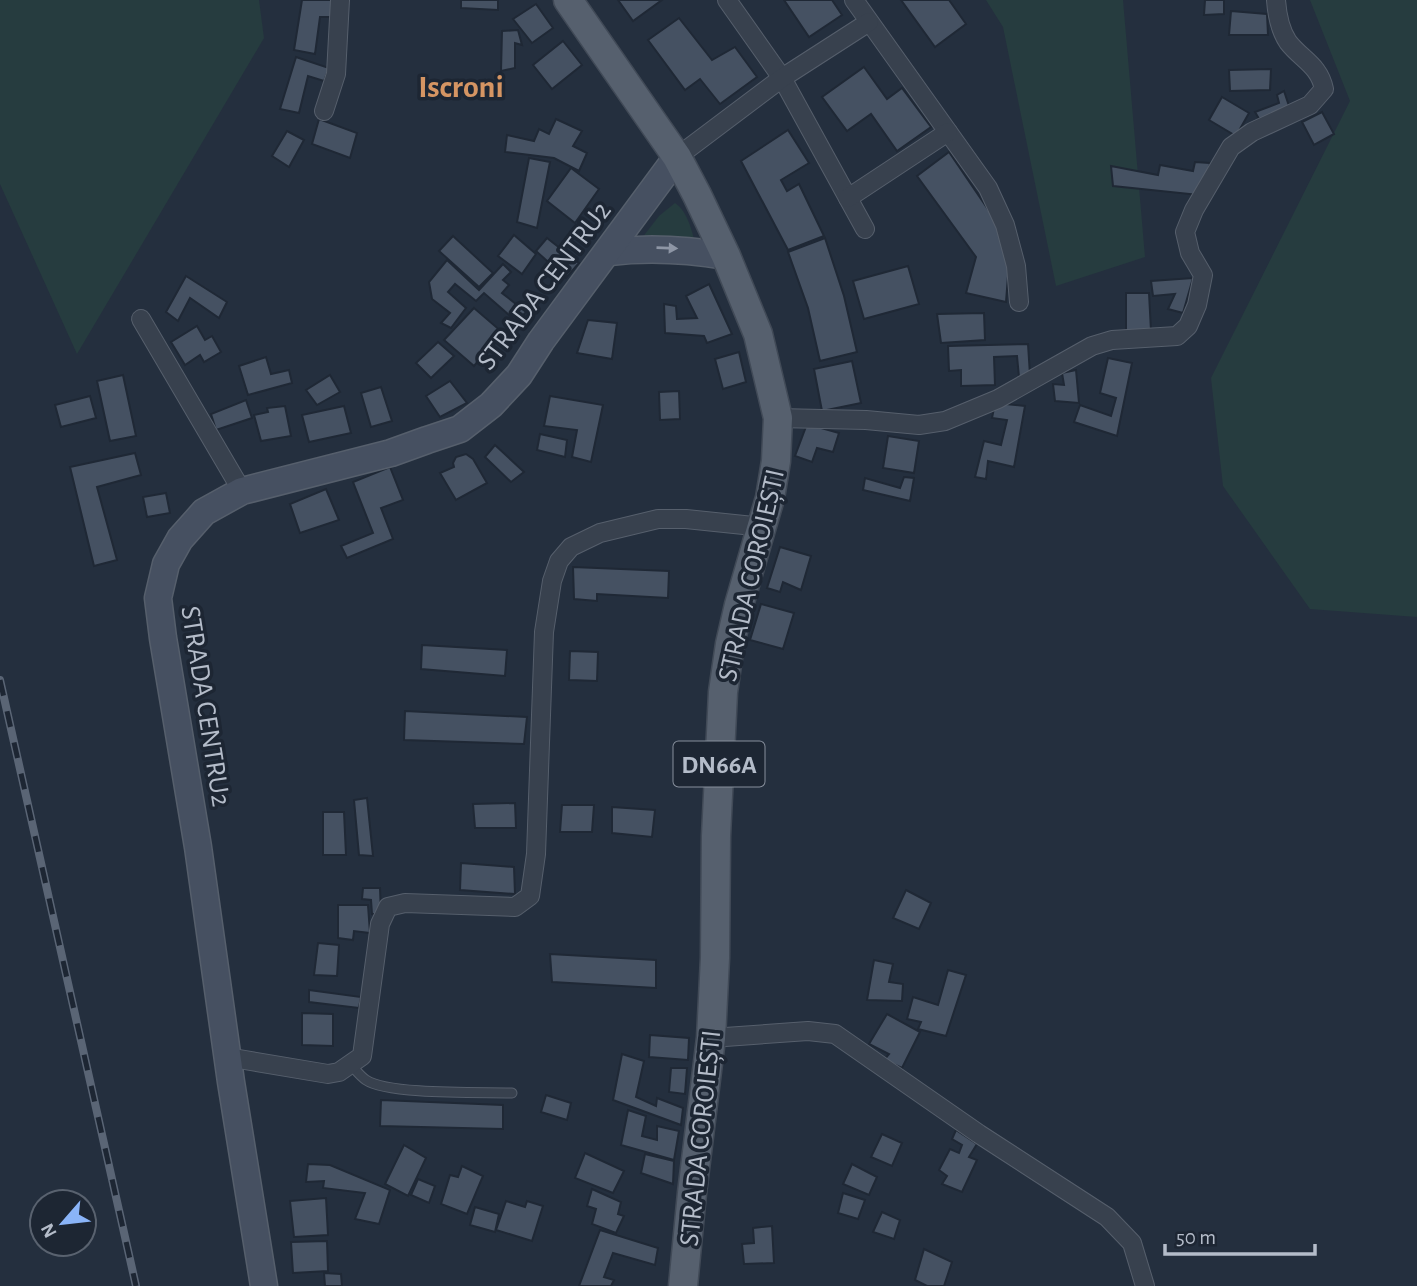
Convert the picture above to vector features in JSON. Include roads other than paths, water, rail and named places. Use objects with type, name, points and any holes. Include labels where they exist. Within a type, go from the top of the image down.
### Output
[{"type":"main road","name":"STRADA COROIEȘTI","points":[[568,0],[677,157],[726,256],[758,334],[778,418],[776,461],[763,527],[739,605],[723,692],[711,1038],[683,1286]]},
{"type":"street","points":[[324,111],[336,74],[340,0]]},
{"type":"street","points":[[727,0],[782,78],[865,229]]},
{"type":"street","points":[[854,0],[988,188],[1005,225],[1016,266],[1019,302]]},
{"type":"street","points":[[778,418],[866,420],[919,425],[945,421],[998,399],[1092,346],[1112,340],[1177,336],[1188,326],[1197,305],[1203,275],[1190,253],[1185,232],[1194,210],[1231,147],[1252,132],[1310,105],[1324,89],[1321,74],[1287,40],[1277,15],[1276,0]]},
{"type":"street","points":[[677,157],[782,78],[869,22]]},
{"type":"street","points":[[848,198],[948,132]]},
{"type":"street","name":"STRADA CENTRU2","points":[[264,1286],[227,1057],[198,847],[163,639],[158,598],[166,564],[180,540],[204,512],[242,491],[391,453],[460,429],[491,405],[519,374],[677,157]]},
{"type":"street","points":[[609,252],[643,247],[686,249],[726,256]]},
{"type":"street","points":[[141,319],[242,491]]},
{"type":"street","points":[[227,1057],[328,1074],[339,1072],[362,1055],[380,924],[388,907],[404,903],[515,907],[530,896],[536,854],[544,632],[552,581],[559,561],[571,547],[600,533],[658,519],[686,519],[763,527]]},
{"type":"street","points":[[711,1038],[808,1031],[835,1034],[979,1134],[1107,1217],[1132,1243],[1144,1286]]},
{"type":"lane","points":[[350,1064],[367,1080],[384,1086],[425,1091],[512,1093]]},
{"type":"railway","points":[[0,680],[136,1286]]},
{"type":"district","name":"Iscroni","points":[[461,86]]}]
